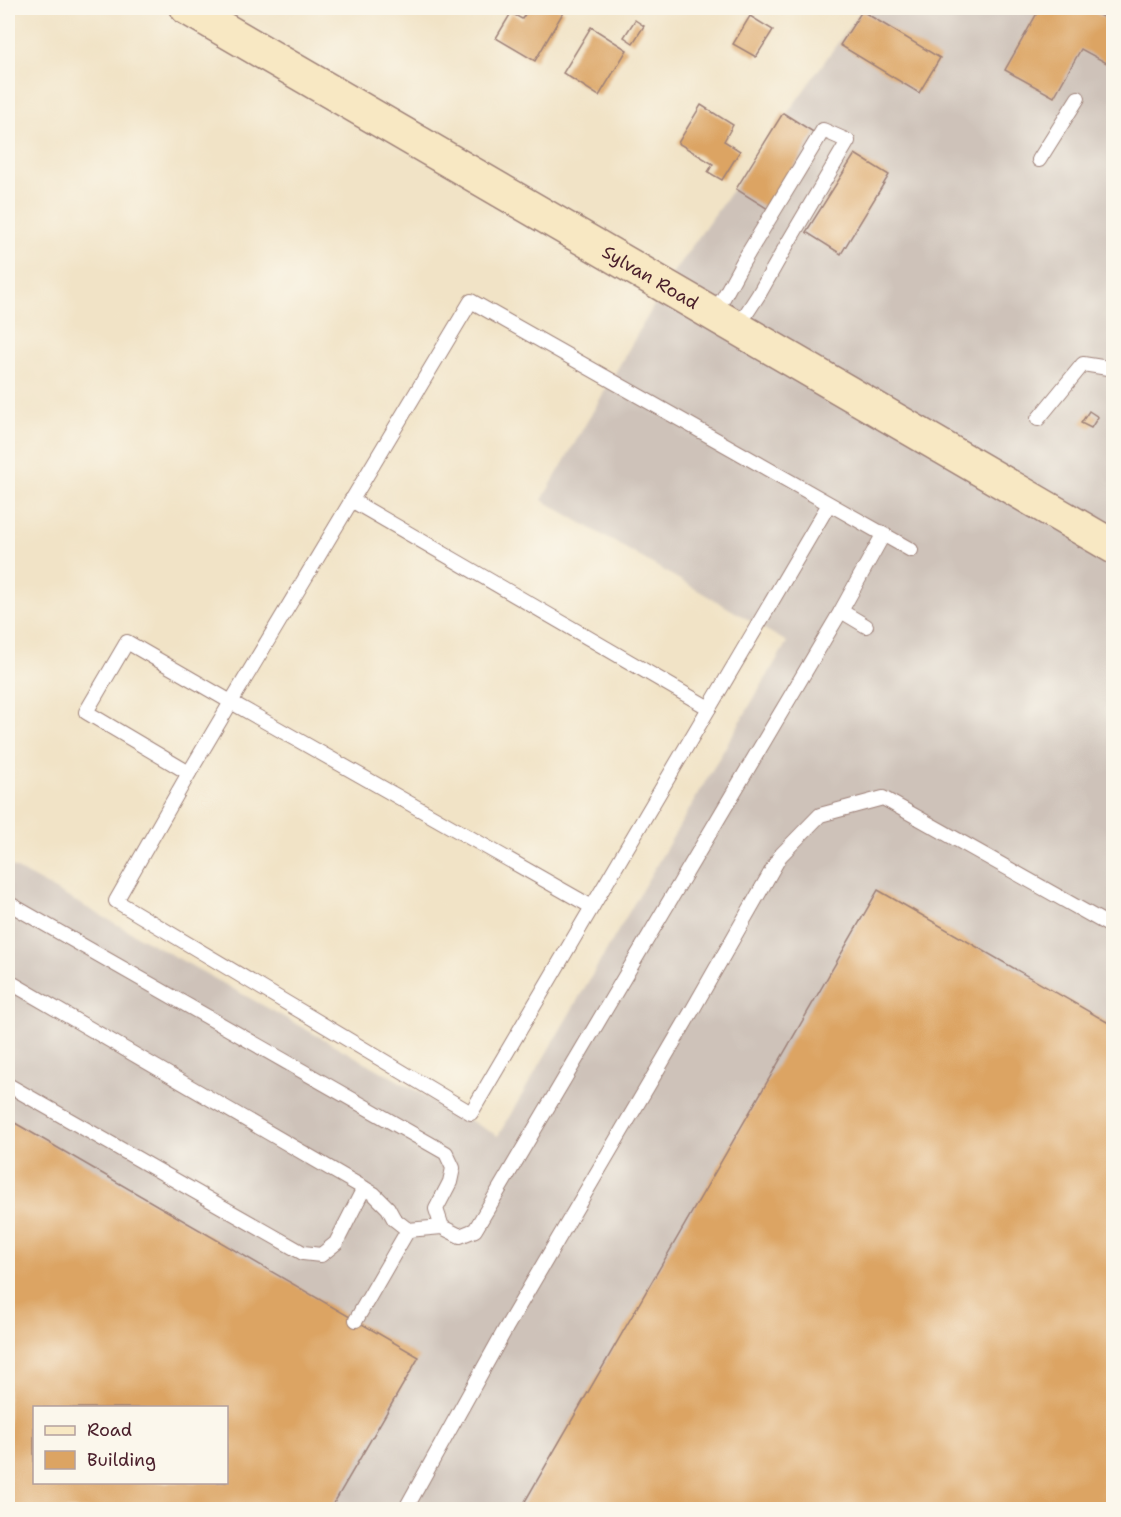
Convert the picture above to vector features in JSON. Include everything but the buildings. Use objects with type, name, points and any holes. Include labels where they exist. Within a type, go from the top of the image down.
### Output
[{"type":"main road","name":"Sylvan Road","points":[[187,8],[726,321],[1110,539]]},
{"type":"lane","points":[[1039,160],[1078,98]]},
{"type":"lane","points":[[823,130],[848,141],[759,294],[726,321],[744,260],[823,130]]},
{"type":"lane","points":[[829,504],[471,1113],[116,900],[231,702],[471,301],[829,504],[883,535],[910,550]]},
{"type":"lane","points":[[1038,420],[1083,364],[1113,369]]},
{"type":"lane","points":[[351,500],[709,708]]},
{"type":"lane","points":[[8,981],[374,1194],[388,1208],[394,1219],[408,1230],[442,1227],[460,1236],[475,1230],[841,611],[883,535]]},
{"type":"lane","points":[[841,611],[866,626]]},
{"type":"lane","points":[[189,773],[86,712],[127,642],[592,908]]},
{"type":"lane","points":[[405,1509],[506,1328],[780,856],[820,815],[883,798],[1113,928]]},
{"type":"lane","points":[[8,903],[446,1153],[453,1168],[450,1182],[436,1209],[442,1227]]},
{"type":"lane","points":[[8,1085],[303,1253],[321,1255],[336,1243],[364,1188]]},
{"type":"lane","points":[[356,1320],[408,1230]]},
{"type":"shaded area","points":[[863,8],[1113,8],[1113,1509],[8,1509],[8,864],[498,1136],[787,642],[542,500],[672,274]]}]
